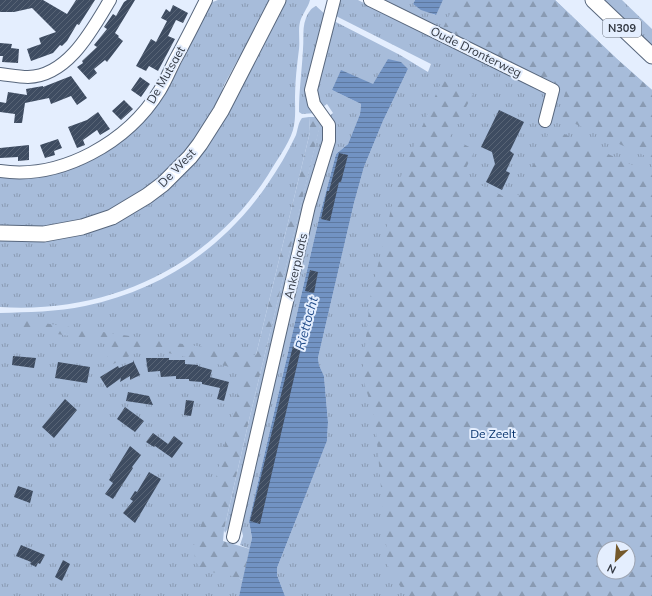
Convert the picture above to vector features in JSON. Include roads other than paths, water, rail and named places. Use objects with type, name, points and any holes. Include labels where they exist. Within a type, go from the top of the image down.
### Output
[{"type":"main road","name":"De West","points":[[0,233],[44,234],[82,227],[112,217],[147,196],[163,184],[194,152],[221,111],[278,0]]},
{"type":"main road","name":"N309","points":[[593,0],[652,56]]},
{"type":"street","points":[[0,74],[29,77],[51,72],[66,61],[87,36],[110,0]]},
{"type":"street","name":"De Mutsaet","points":[[0,171],[29,172],[54,168],[76,161],[98,150],[118,136],[141,116],[161,89],[206,0]]},
{"type":"street","name":"Ankerplaats","points":[[233,537],[309,206],[329,141],[329,125],[314,104],[311,90],[334,0]]},
{"type":"street","name":"Oude Dronterweg","points":[[370,0],[553,90],[545,121]]},
{"type":"water","points":[[415,0],[443,0],[436,15],[421,10],[413,4]]},
{"type":"water","name":"Riettocht","points":[[388,59],[401,62],[408,69],[383,121],[364,167],[354,203],[318,358],[319,365],[324,376],[328,422],[327,441],[277,568],[277,575],[285,596],[239,596],[252,538],[249,521],[320,214],[336,154],[348,144],[360,114],[361,104],[332,90],[341,70],[373,84]]},
{"type":"park label","name":"De Zeelt","points":[[493,434]]}]
